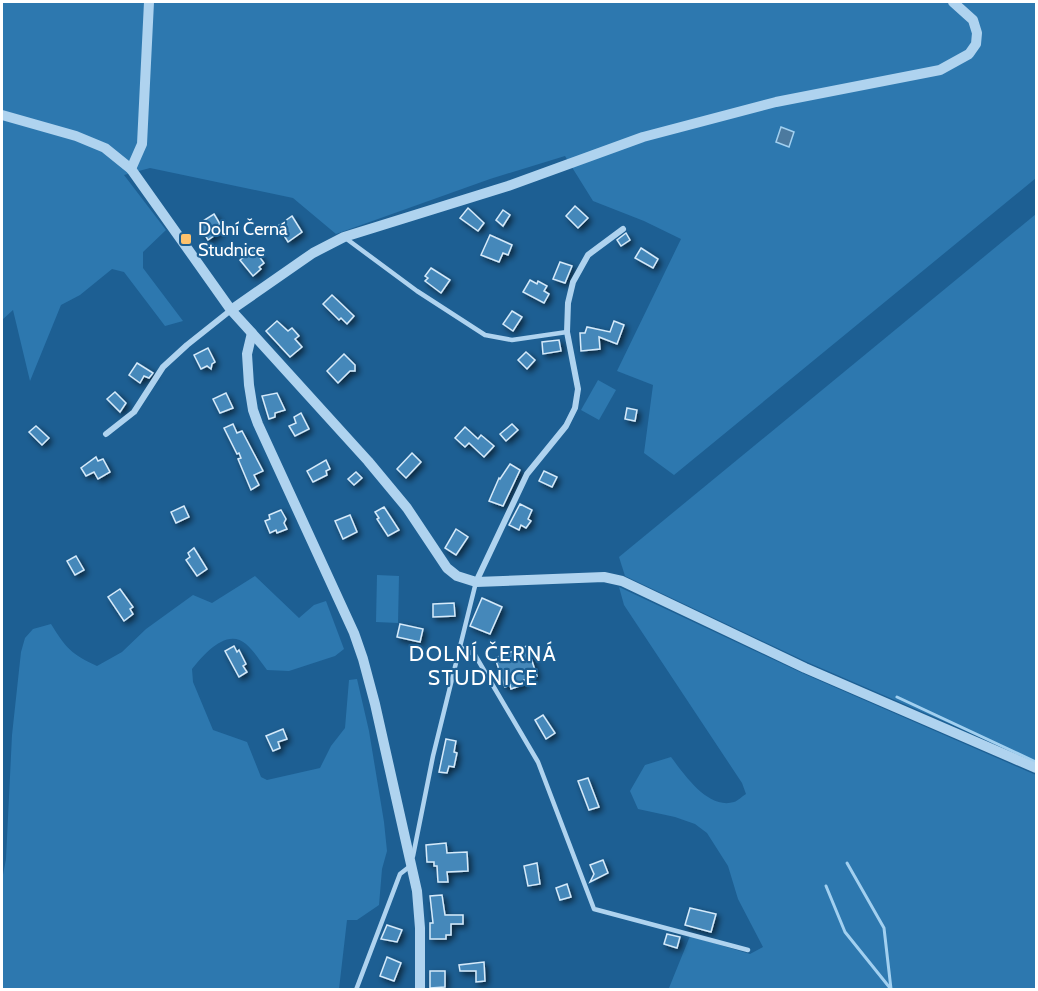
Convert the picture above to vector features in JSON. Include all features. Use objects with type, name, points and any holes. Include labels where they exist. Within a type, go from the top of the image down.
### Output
[{"type":"street","points":[[131,169],[142,144],[144,132],[149,2]]},
{"type":"street","points":[[106,434],[134,411],[164,367],[187,345],[231,310],[305,259],[344,237],[508,186],[643,137],[776,102],[861,84],[922,75],[940,69],[969,54],[976,44],[977,33],[973,20],[954,2]]},
{"type":"street","points":[[2,115],[86,140],[105,148],[131,169],[231,310],[401,500],[447,568],[457,576],[476,582],[604,577],[622,582],[805,668],[1036,768]]},
{"type":"street","points":[[476,582],[527,474],[566,426],[575,408],[578,388],[567,332],[568,303],[573,282],[588,255],[623,229]]},
{"type":"street","points":[[252,333],[247,354],[253,410],[354,633],[363,659],[417,891],[420,928],[420,990]]},
{"type":"lane","points":[[344,237],[417,291],[485,335],[512,340],[567,332]]},
{"type":"lane","points":[[356,990],[400,874],[412,864],[434,756],[476,582]]},
{"type":"lane","points":[[460,647],[475,655],[538,762],[594,909],[748,950]]},
{"type":"shaded area","points":[[2,2],[1036,2],[1036,178],[674,475],[644,453],[653,385],[617,371],[681,239],[644,221],[593,201],[565,156],[490,179],[336,234],[293,198],[150,168],[124,175],[166,230],[143,252],[143,268],[183,321],[165,326],[124,272],[112,269],[80,295],[61,305],[30,381],[13,310],[2,320]]},
{"type":"shaded area","points":[[781,127],[794,132],[789,147],[776,142]]},
{"type":"shaded area","points":[[1036,214],[1036,761],[807,662],[625,576],[619,557]]},
{"type":"shaded area","points":[[598,380],[616,390],[599,420],[581,410]]},
{"type":"shaded area","points":[[377,575],[399,576],[398,623],[376,622]]},
{"type":"shaded area","points":[[255,576],[299,618],[314,605],[326,601],[344,649],[335,656],[289,671],[267,670],[246,644],[231,639],[216,645],[197,663],[192,669],[193,682],[213,730],[247,742],[261,777],[267,780],[320,768],[331,746],[345,728],[349,680],[357,679],[369,731],[387,851],[382,869],[379,905],[357,920],[347,920],[339,989],[2,989],[2,880],[6,859],[12,735],[21,652],[25,638],[33,629],[51,624],[70,650],[97,666],[122,652],[146,629],[193,595],[212,603]]},
{"type":"shaded area","points":[[619,587],[802,673],[1036,775],[1036,989],[664,989],[669,988],[690,936],[750,954],[763,947],[738,899],[728,866],[707,833],[695,824],[675,817],[638,809],[630,791],[645,765],[671,757],[698,789],[715,801],[734,802],[746,794],[742,783],[624,605]]},
{"type":"building","points":[[575,206],[588,218],[578,228],[566,216]]},
{"type":"building","points":[[468,208],[484,223],[478,231],[460,218]]},
{"type":"building","points":[[503,210],[510,215],[503,226],[496,220]]},
{"type":"building","points":[[214,214],[221,231],[208,240],[200,227],[205,224],[203,221]]},
{"type":"building","points":[[292,216],[302,232],[288,242],[278,226]]},
{"type":"building","points":[[626,233],[630,240],[621,246],[617,240]]},
{"type":"building","points":[[490,235],[512,245],[508,255],[503,253],[499,262],[481,255]]},
{"type":"building","points":[[641,248],[658,259],[653,268],[635,258]]},
{"type":"building","points":[[254,249],[264,263],[253,276],[240,260]]},
{"type":"building","points":[[560,262],[572,266],[565,283],[553,279]]},
{"type":"building","points":[[431,268],[450,280],[441,293],[425,281],[428,278],[425,276]]},
{"type":"building","points":[[530,280],[547,286],[544,291],[549,294],[544,303],[523,292]]},
{"type":"building","points":[[332,295],[354,316],[347,324],[341,318],[339,320],[323,304]]},
{"type":"building","points":[[512,311],[522,317],[513,331],[503,324]]},
{"type":"building","points":[[277,321],[288,331],[292,328],[299,336],[295,339],[302,347],[290,357],[266,331]]},
{"type":"building","points":[[614,321],[624,325],[617,344],[599,337],[600,349],[581,351],[580,333],[585,333],[587,327],[610,332]]},
{"type":"building","points":[[559,340],[561,351],[543,354],[542,342]]},
{"type":"building","points":[[208,348],[215,362],[211,369],[207,366],[201,369],[194,355]]},
{"type":"building","points":[[526,352],[535,360],[527,369],[518,360]]},
{"type":"building","points":[[344,354],[355,365],[355,371],[350,371],[338,383],[327,371]]},
{"type":"building","points":[[137,363],[153,373],[149,378],[144,376],[140,383],[129,375]]},
{"type":"building","points":[[115,392],[126,403],[120,412],[107,399]]},
{"type":"building","points":[[226,393],[233,408],[220,413],[213,399]]},
{"type":"building","points":[[277,393],[285,410],[275,413],[275,417],[269,419],[262,396]]},
{"type":"building","points":[[627,408],[637,410],[635,421],[625,419]]},
{"type":"building","points":[[301,413],[309,429],[295,436],[289,426],[296,423],[294,417]]},
{"type":"building","points":[[233,424],[237,433],[242,431],[263,471],[254,475],[259,485],[251,490],[238,459],[241,458],[239,453],[237,454],[224,428]]},
{"type":"building","points":[[512,424],[518,430],[506,441],[500,434]]},
{"type":"building","points":[[36,426],[49,438],[42,445],[29,432]]},
{"type":"building","points":[[465,427],[478,439],[481,435],[494,446],[484,457],[469,443],[465,447],[455,438]]},
{"type":"building","points":[[412,453],[421,462],[406,478],[397,469]]},
{"type":"building","points":[[96,457],[98,461],[103,459],[110,472],[98,479],[94,472],[86,476],[81,468]]},
{"type":"building","points":[[326,460],[330,469],[326,471],[327,475],[313,482],[307,471]]},
{"type":"building","points":[[510,464],[520,470],[503,506],[489,501],[499,478]]},
{"type":"building","points":[[544,471],[557,477],[552,487],[539,481]]},
{"type":"building","points":[[356,472],[362,478],[354,485],[348,479]]},
{"type":"building","points":[[520,504],[532,510],[528,519],[531,521],[526,528],[521,525],[519,530],[509,525]]},
{"type":"building","points":[[184,506],[189,517],[176,523],[171,512]]},
{"type":"building","points":[[384,507],[399,530],[388,536],[375,512]]},
{"type":"building","points":[[281,510],[286,519],[284,523],[287,529],[270,533],[265,521],[270,519],[269,515]]},
{"type":"building","points":[[350,515],[357,532],[343,539],[335,521]]},
{"type":"building","points":[[456,529],[468,537],[456,555],[445,548]]},
{"type":"building","points":[[194,548],[207,569],[197,576],[186,560],[190,557],[188,553]]},
{"type":"building","points":[[76,556],[84,570],[75,575],[67,561]]},
{"type":"building","points":[[120,589],[133,607],[130,609],[133,614],[124,621],[108,597]]},
{"type":"building","points":[[482,598],[502,607],[490,634],[470,626]]},
{"type":"building","points":[[454,603],[455,616],[433,617],[433,604]]},
{"type":"building","points":[[400,624],[423,629],[420,642],[397,637]]},
{"type":"building","points":[[234,646],[237,652],[239,650],[246,664],[243,666],[247,672],[239,677],[225,651]]},
{"type":"building","points":[[527,646],[537,676],[524,680],[525,684],[511,689],[510,685],[505,687],[495,658]]},
{"type":"building","points":[[543,715],[555,733],[546,739],[535,720]]},
{"type":"building","points":[[283,729],[287,739],[278,742],[280,748],[273,751],[266,736]]},
{"type":"building","points":[[446,739],[456,741],[454,752],[457,753],[454,767],[449,766],[447,773],[439,772]]},
{"type":"building","points":[[588,778],[599,807],[589,810],[578,781]]},
{"type":"building","points":[[446,843],[447,853],[467,852],[468,871],[447,872],[448,882],[438,882],[437,866],[434,866],[434,862],[427,862],[426,845]]},
{"type":"building","points":[[603,860],[608,873],[590,882],[594,874],[590,865]]},
{"type":"building","points":[[537,863],[540,884],[528,886],[524,866]]},
{"type":"building","points":[[567,884],[571,897],[560,900],[556,888]]},
{"type":"building","points":[[442,895],[445,915],[463,915],[463,924],[451,924],[451,935],[446,935],[446,939],[430,939],[430,923],[433,923],[430,896]]},
{"type":"building","points":[[690,908],[716,914],[711,932],[685,925]]},
{"type":"building","points":[[387,925],[402,930],[397,942],[381,939]]},
{"type":"building","points":[[667,934],[680,937],[677,948],[664,944]]},
{"type":"building","points":[[387,957],[401,963],[394,981],[380,976]]},
{"type":"building","points":[[484,962],[485,981],[476,982],[476,971],[460,971],[459,965]]},
{"type":"building","points":[[430,971],[445,971],[445,987],[430,988]]},
{"type":"waterway","points":[[897,697],[1036,762]]},
{"type":"waterway","points":[[847,863],[884,928],[891,989]]},
{"type":"waterway","points":[[826,886],[845,932],[890,988]]},
{"type":"place","name":"Dolní Černá Studnice","points":[[186,239]]},
{"type":"district","name":"DOLNÍ ČERNÁ STUDNICE","points":[[483,666]]}]
